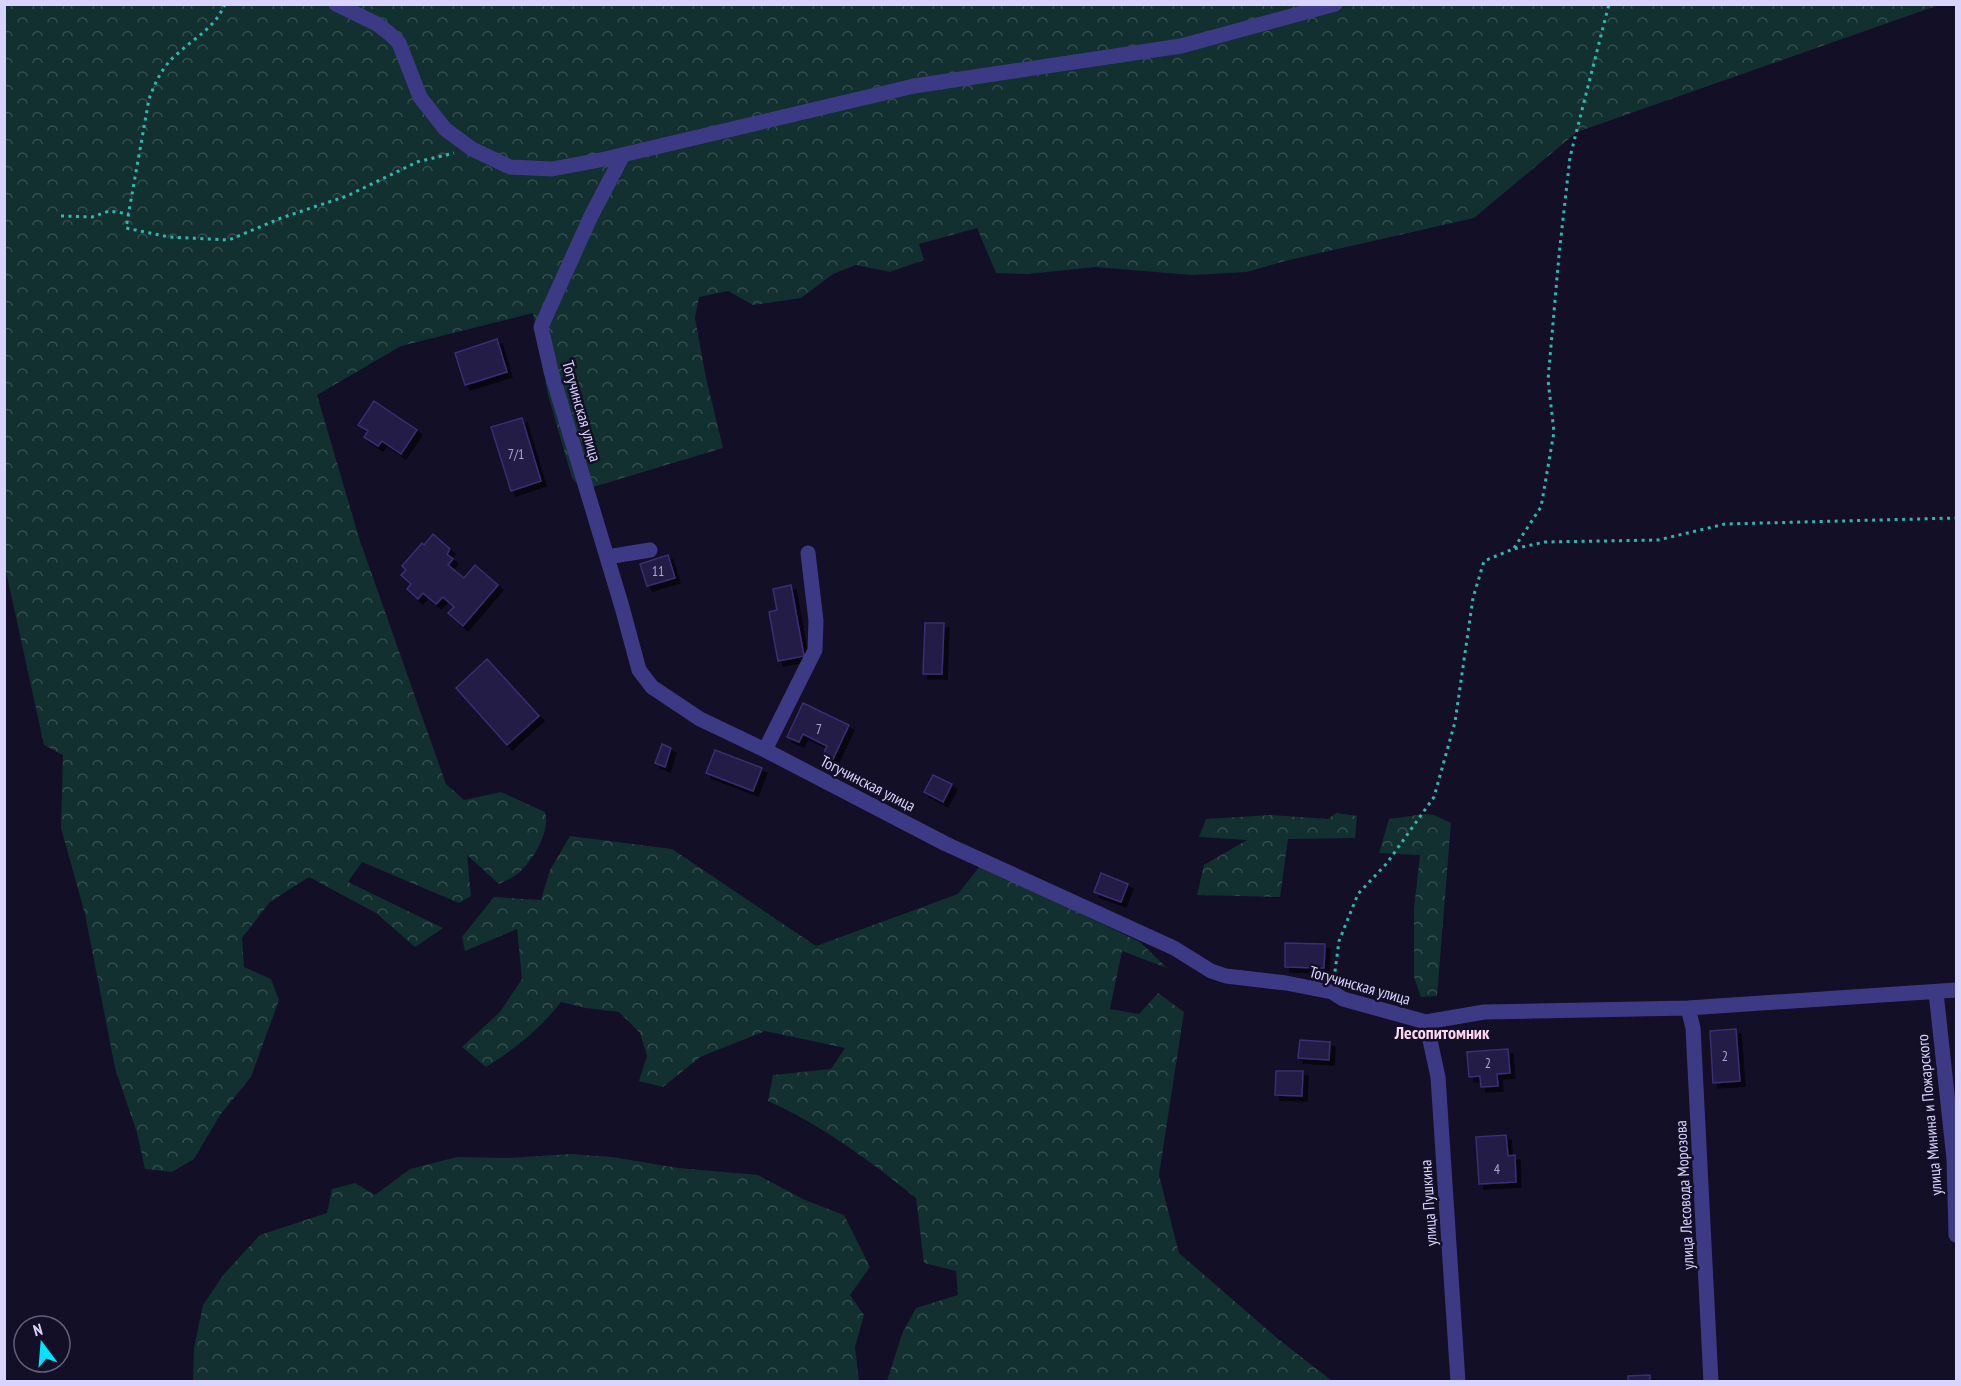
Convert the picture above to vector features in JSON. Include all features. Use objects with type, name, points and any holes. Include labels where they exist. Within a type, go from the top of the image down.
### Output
[{"type":"street","points":[[336,4],[377,24],[399,43],[420,97],[445,129],[472,149],[510,167],[552,169],[623,155],[914,86],[1181,46],[1335,4]]},
{"type":"street","name":"Тогучинская улица","points":[[623,155],[591,216],[541,327],[551,371],[639,670],[652,687],[700,719],[765,750],[946,844],[1174,948],[1211,971],[1226,976],[1286,983],[1332,992],[1343,999],[1426,1022]]},
{"type":"street","points":[[607,557],[650,550]]},
{"type":"street","points":[[765,750],[815,650],[816,621],[808,553]]},
{"type":"street","points":[[1426,1022],[1484,1012],[1688,1008],[1956,990]]},
{"type":"street","name":"улица Минина и Пожарского","points":[[1936,992],[1954,1159],[1956,1234]]},
{"type":"street","name":"улица Лесовода Морозова","points":[[1688,1008],[1694,1040],[1711,1382]]},
{"type":"street","name":"улица Пушкина","points":[[1426,1022],[1438,1077],[1458,1382]]},
{"type":"path","points":[[225,4],[221,15],[210,28],[174,56],[163,68],[155,83],[149,99],[126,228],[169,237],[229,240],[280,218],[347,196],[417,162],[472,149]]},
{"type":"path","points":[[1513,549],[1541,507],[1554,432],[1548,380],[1570,157],[1609,4]]},
{"type":"path","points":[[61,216],[92,217],[109,211],[129,214]]},
{"type":"path","points":[[1332,992],[1339,941],[1358,894],[1387,863],[1434,797],[1455,722],[1473,598],[1484,561],[1513,549],[1545,542],[1658,540],[1725,524],[1956,518]]},
{"type":"green space","points":[[4,5],[1939,5],[1577,132],[1474,218],[1285,261],[1247,272],[1192,275],[1095,267],[1028,274],[996,273],[977,228],[919,244],[924,260],[890,272],[856,265],[833,274],[801,298],[753,305],[728,291],[699,297],[695,318],[706,378],[723,448],[583,490],[572,478],[548,395],[533,313],[401,346],[317,395],[360,541],[446,784],[464,800],[501,792],[545,812],[545,828],[540,844],[525,866],[516,875],[499,884],[467,855],[471,896],[459,903],[362,862],[348,882],[443,928],[415,947],[376,913],[309,877],[270,902],[242,938],[244,967],[271,979],[279,1000],[251,1077],[220,1115],[194,1159],[172,1172],[145,1169],[137,1133],[115,1068],[85,914],[61,828],[63,755],[44,745],[5,567]]},
{"type":"green space","points":[[1336,813],[1357,816],[1355,838],[1288,839],[1280,897],[1197,895],[1204,865],[1247,840],[1199,837],[1206,819],[1271,815],[1328,819]]},
{"type":"green space","points":[[1434,815],[1451,823],[1437,996],[1421,997],[1414,977],[1414,908],[1420,855],[1379,853],[1389,819]]},
{"type":"green space","points":[[570,836],[672,849],[816,946],[958,894],[980,866],[1140,942],[1167,968],[1122,951],[1110,1009],[1139,1014],[1158,993],[1184,1012],[1159,1175],[1179,1253],[1277,1338],[1332,1381],[887,1381],[902,1334],[916,1308],[958,1295],[956,1271],[924,1263],[916,1198],[845,1145],[807,1121],[768,1101],[773,1075],[831,1069],[845,1048],[765,1031],[700,1057],[663,1087],[639,1081],[647,1056],[640,1033],[619,1012],[561,1002],[526,1038],[486,1067],[462,1047],[500,1012],[522,979],[517,929],[465,951],[462,937],[494,897],[541,900],[550,870]]},
{"type":"green space","points":[[571,1154],[612,1157],[678,1168],[758,1175],[805,1200],[844,1215],[870,1267],[850,1295],[864,1315],[855,1347],[859,1381],[193,1381],[194,1348],[203,1305],[224,1274],[260,1235],[327,1213],[332,1189],[355,1183],[375,1195],[410,1169],[457,1157],[508,1158]]},
{"type":"building","points":[[497,339],[507,372],[465,385],[455,353]]},
{"type":"building","points":[[374,401],[417,430],[401,454],[382,441],[378,446],[364,437],[368,431],[358,425]]},
{"type":"building","points":[[522,418],[541,481],[511,491],[491,427]]},
{"type":"building","points":[[433,534],[450,549],[447,554],[453,559],[448,565],[464,578],[475,565],[498,585],[463,626],[448,613],[454,607],[443,597],[436,604],[423,593],[418,599],[407,589],[411,584],[401,575],[406,570],[402,566]]},
{"type":"building","points":[[668,555],[675,578],[647,586],[640,564]]},
{"type":"building","points":[[791,585],[804,656],[778,661],[769,612],[777,610],[773,589]]},
{"type":"building","points":[[925,623],[944,623],[942,674],[923,674]]},
{"type":"building","points":[[487,659],[539,716],[507,745],[456,688]]},
{"type":"building","points":[[803,703],[849,725],[833,759],[823,755],[827,746],[803,734],[799,742],[787,737]]},
{"type":"building","points":[[662,744],[671,748],[665,767],[655,763]]},
{"type":"building","points":[[715,750],[762,768],[753,791],[706,773]]},
{"type":"building","points":[[933,775],[952,784],[943,802],[924,792]]},
{"type":"building","points":[[1101,873],[1128,884],[1121,902],[1094,892]]},
{"type":"building","points":[[1285,943],[1325,944],[1324,968],[1285,967]]},
{"type":"building","points":[[1736,1029],[1740,1081],[1713,1083],[1710,1031]]},
{"type":"building","points":[[1300,1040],[1330,1042],[1329,1060],[1298,1058]]},
{"type":"building","points":[[1508,1049],[1510,1073],[1497,1074],[1498,1086],[1481,1087],[1480,1076],[1469,1077],[1467,1052]]},
{"type":"building","points":[[1276,1071],[1303,1071],[1302,1096],[1275,1095]]},
{"type":"building","points":[[1506,1135],[1508,1156],[1515,1155],[1516,1182],[1479,1184],[1476,1137]]},
{"type":"building","points":[[1650,1375],[1650,1382],[1628,1382],[1628,1376]]},
{"type":"district","name":"Лесопитомник","points":[[1442,1033]]}]
